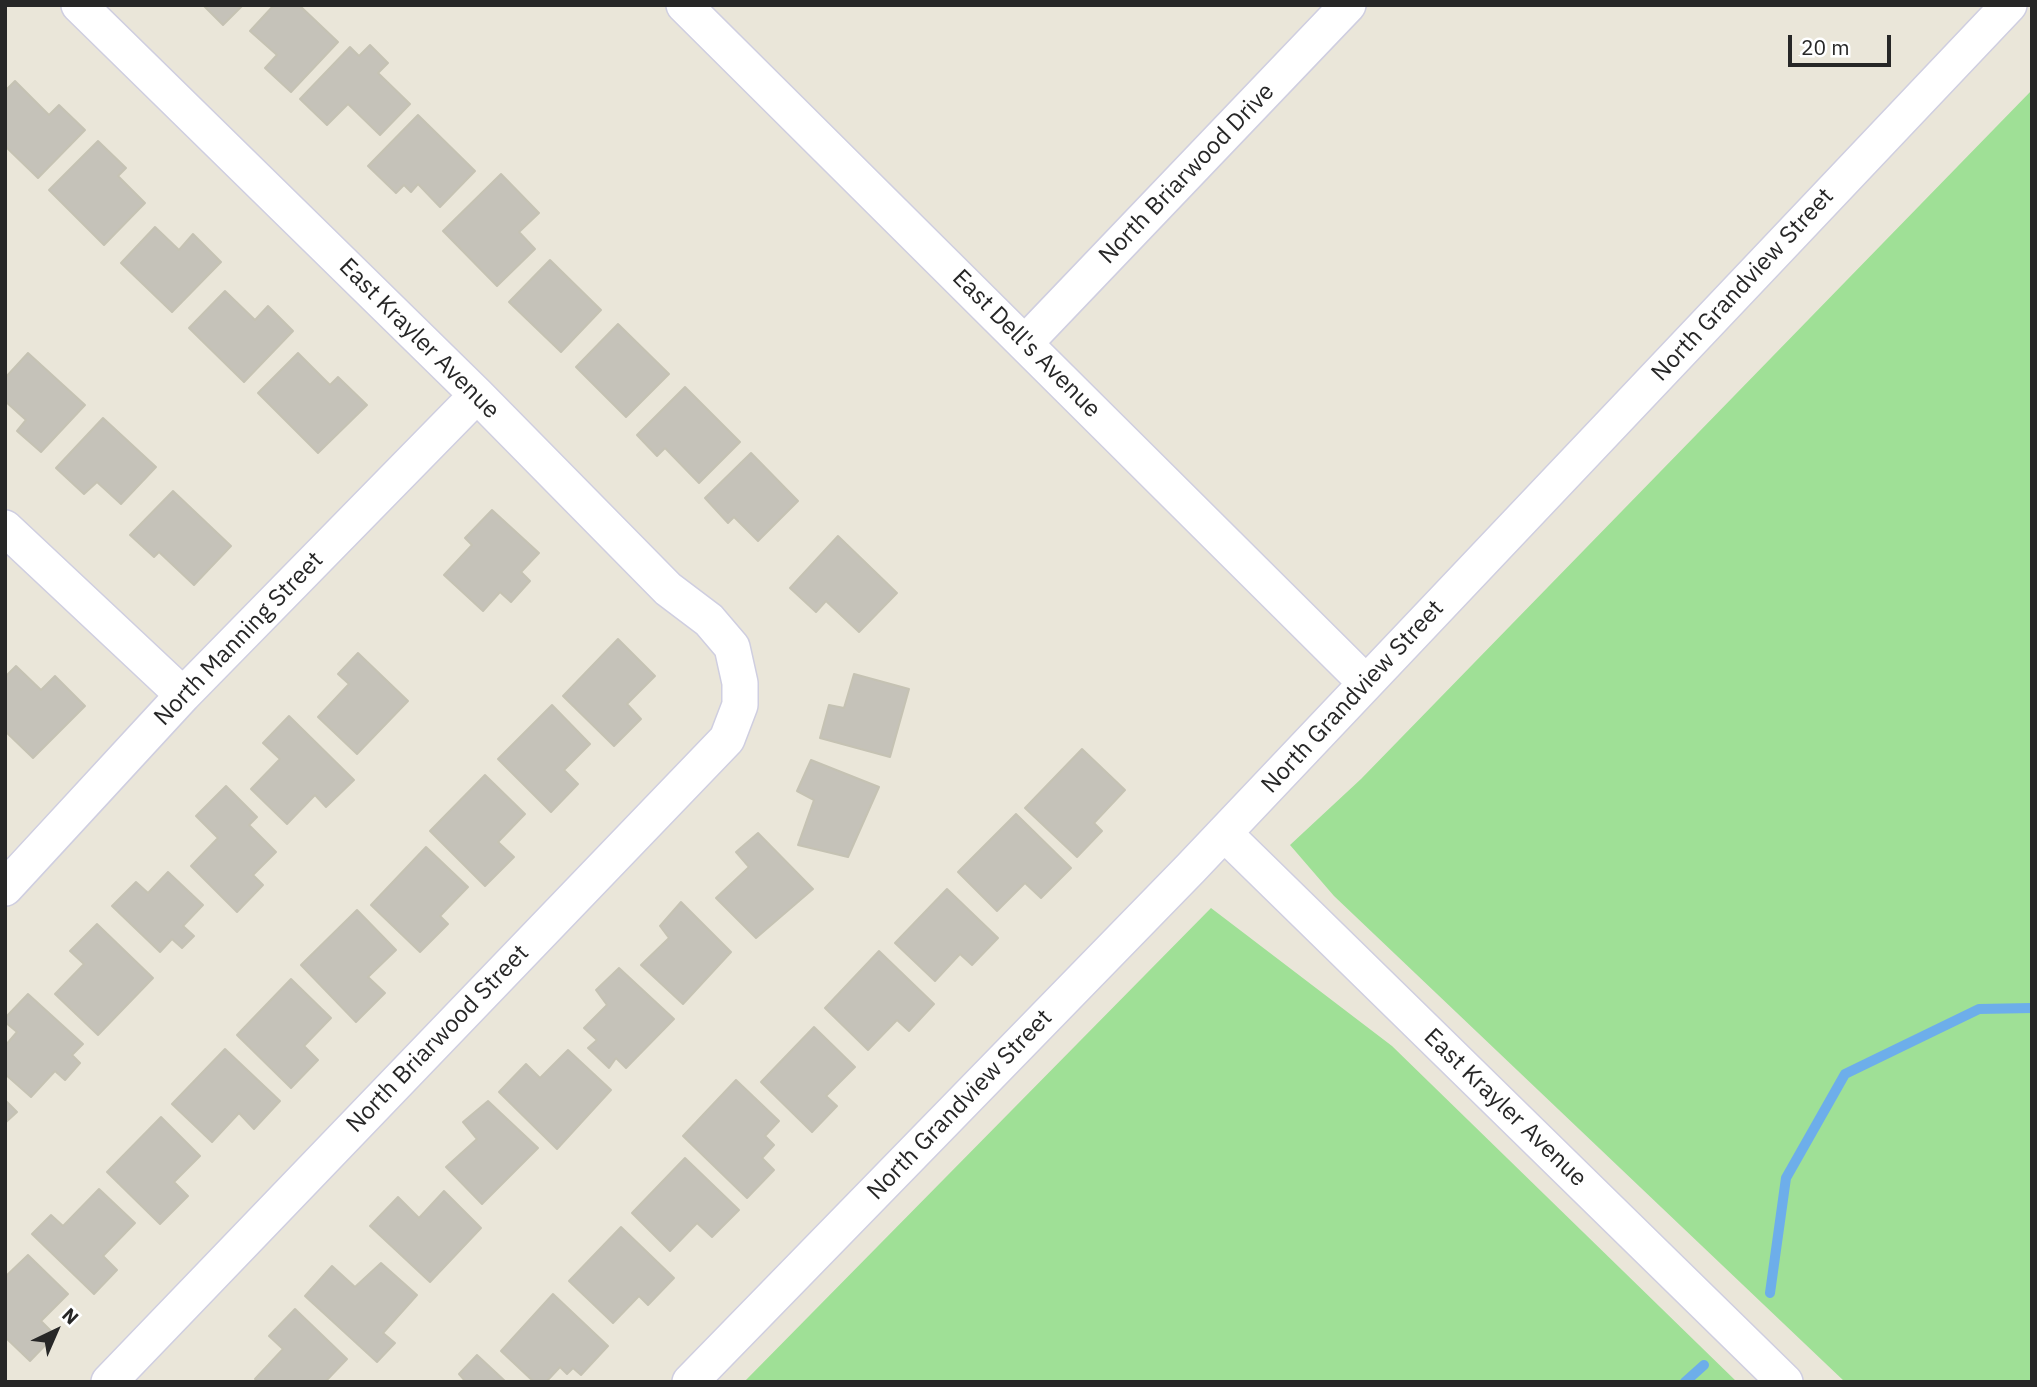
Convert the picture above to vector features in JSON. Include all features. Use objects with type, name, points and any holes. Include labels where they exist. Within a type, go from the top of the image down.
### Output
[{"type":"street","name":"East Krayler Avenue","points":[[79,5],[477,395],[668,589],[709,620],[732,647],[740,683]]},
{"type":"street","name":"North Briarwood Drive","points":[[1025,343],[1348,5]]},
{"type":"street","name":"North Grandview Street","points":[[691,1382],[1224,833],[2009,5]]},
{"type":"street","name":"East Dell's Avenue","points":[[702,11],[1025,343],[1366,683]]},
{"type":"street","name":"North Manning Street","points":[[5,888],[183,695],[477,395]]},
{"type":"street","points":[[5,528],[183,695]]},
{"type":"street","name":"North Briarwood Street","points":[[109,1382],[727,739],[740,705],[740,683]]},
{"type":"street","name":"East Krayler Avenue","points":[[1224,833],[1785,1382]]},
{"type":"green space","points":[[2032,90],[2032,1382],[1845,1382],[1334,896],[1290,845],[1361,779]]},
{"type":"green space","points":[[1211,908],[1392,1046],[1737,1382],[744,1382]]},
{"type":"building","points":[[203,5],[243,5],[223,25]]},
{"type":"building","points":[[274,5],[299,5],[338,42],[291,92],[265,68],[277,55],[250,31]]},
{"type":"building","points":[[370,45],[388,63],[378,73],[410,104],[380,135],[348,104],[327,125],[300,99],[350,47],[359,56]]},
{"type":"building","points":[[15,81],[49,115],[59,105],[85,130],[38,178],[5,146],[5,91]]},
{"type":"building","points":[[418,115],[475,171],[440,207],[418,184],[411,192],[404,185],[396,193],[368,166]]},
{"type":"building","points":[[98,141],[126,168],[118,176],[145,203],[104,245],[49,190]]},
{"type":"building","points":[[501,174],[539,213],[519,232],[535,249],[497,286],[443,231]]},
{"type":"building","points":[[155,227],[179,250],[193,234],[221,262],[172,312],[121,263]]},
{"type":"building","points":[[550,260],[601,310],[561,352],[509,302]]},
{"type":"building","points":[[225,291],[255,320],[268,306],[293,331],[244,382],[189,328]]},
{"type":"building","points":[[618,324],[669,374],[626,417],[576,367]]},
{"type":"building","points":[[28,353],[85,405],[41,452],[17,431],[26,420],[5,401],[5,378]]},
{"type":"building","points":[[298,353],[330,385],[338,377],[367,405],[318,453],[258,393]]},
{"type":"building","points":[[685,387],[740,442],[699,483],[665,448],[657,456],[637,435]]},
{"type":"building","points":[[103,418],[156,467],[121,504],[97,482],[84,494],[56,468]]},
{"type":"building","points":[[751,453],[798,501],[758,541],[734,517],[728,523],[705,498]]},
{"type":"building","points":[[173,491],[231,546],[194,585],[159,552],[154,557],[130,535]]},
{"type":"building","points":[[492,510],[539,553],[521,572],[530,581],[511,602],[500,592],[483,611],[444,575],[472,545],[465,538]]},
{"type":"building","points":[[838,536],[897,593],[859,632],[826,601],[816,612],[790,588]]},
{"type":"building","points":[[618,639],[655,676],[627,704],[641,719],[614,746],[563,696]]},
{"type":"building","points":[[358,653],[408,701],[357,754],[318,717],[349,684],[338,674]]},
{"type":"building","points":[[16,666],[41,690],[55,676],[85,706],[33,758],[5,731],[5,677]]},
{"type":"building","points":[[854,674],[909,689],[890,757],[820,738],[829,705],[844,708]]},
{"type":"building","points":[[552,705],[590,744],[564,770],[578,784],[551,812],[498,759]]},
{"type":"building","points":[[289,716],[354,780],[326,807],[315,795],[287,824],[251,789],[280,759],[263,743]]},
{"type":"building","points":[[1082,749],[1125,790],[1094,823],[1102,831],[1077,857],[1025,808]]},
{"type":"building","points":[[811,760],[879,787],[848,857],[798,845],[814,800],[797,791]]},
{"type":"building","points":[[485,775],[525,814],[498,842],[514,857],[485,886],[430,831]]},
{"type":"building","points":[[226,786],[257,817],[249,825],[276,852],[253,875],[263,885],[237,912],[191,866],[218,838],[196,816]]},
{"type":"building","points":[[1016,814],[1071,868],[1041,898],[1025,883],[997,911],[958,872]]},
{"type":"building","points":[[758,833],[813,889],[756,938],[716,898],[749,867],[736,852]]},
{"type":"building","points":[[426,847],[468,887],[440,916],[448,924],[420,952],[371,905]]},
{"type":"building","points":[[168,872],[203,905],[183,926],[194,936],[182,948],[172,939],[160,952],[112,906],[136,882],[148,893]]},
{"type":"building","points":[[947,889],[998,938],[972,965],[960,954],[935,981],[895,943]]},
{"type":"building","points":[[681,902],[731,952],[683,1004],[641,965],[669,938],[660,926]]},
{"type":"building","points":[[357,910],[396,950],[368,977],[385,993],[356,1022],[301,965]]},
{"type":"building","points":[[97,924],[153,978],[98,1035],[55,994],[84,964],[70,951]]},
{"type":"building","points":[[879,951],[934,1004],[909,1031],[897,1020],[868,1050],[825,1008]]},
{"type":"building","points":[[619,968],[674,1019],[626,1068],[616,1058],[609,1068],[588,1048],[597,1040],[584,1028],[607,1005],[596,990]]},
{"type":"building","points":[[291,979],[331,1018],[304,1046],[318,1060],[291,1088],[237,1035]]},
{"type":"building","points":[[28,994],[83,1044],[72,1055],[80,1063],[65,1080],[55,1071],[31,1097],[5,1074],[5,1046],[17,1032],[5,1022],[5,1018]]},
{"type":"building","points":[[814,1027],[855,1067],[826,1096],[837,1106],[812,1132],[761,1082]]},
{"type":"building","points":[[225,1049],[280,1101],[254,1129],[239,1113],[212,1142],[172,1104]]},
{"type":"building","points":[[568,1050],[611,1090],[557,1149],[499,1092],[526,1064],[540,1078]]},
{"type":"building","points":[[736,1080],[779,1121],[765,1136],[774,1145],[762,1158],[774,1170],[747,1198],[683,1136]]},
{"type":"building","points":[[5,1100],[17,1112],[5,1123]]},
{"type":"building","points":[[488,1101],[538,1148],[482,1204],[446,1167],[477,1139],[463,1122]]},
{"type":"building","points":[[161,1117],[200,1156],[174,1182],[188,1196],[160,1224],[107,1172]]},
{"type":"building","points":[[685,1158],[739,1210],[712,1237],[697,1223],[670,1251],[632,1213]]},
{"type":"building","points":[[99,1189],[135,1223],[103,1256],[117,1270],[94,1294],[32,1234],[51,1215],[63,1226]]},
{"type":"building","points":[[444,1191],[481,1228],[430,1282],[370,1226],[398,1197],[419,1218]]},
{"type":"building","points":[[621,1227],[674,1278],[648,1305],[639,1296],[613,1323],[569,1281]]},
{"type":"building","points":[[28,1255],[68,1294],[41,1321],[55,1335],[30,1361],[5,1337],[5,1277]]},
{"type":"building","points":[[381,1263],[417,1295],[383,1333],[395,1343],[377,1362],[305,1296],[332,1266],[355,1287]]},
{"type":"building","points":[[553,1294],[608,1346],[581,1375],[573,1368],[567,1374],[560,1367],[546,1382],[534,1382],[501,1351]]},
{"type":"building","points":[[295,1309],[347,1359],[325,1382],[258,1382],[255,1379],[283,1349],[269,1336]]},
{"type":"building","points":[[477,1355],[506,1382],[466,1382],[459,1374]]},
{"type":"waterway","points":[[1770,1293],[1786,1178],[1845,1074],[1979,1009],[2032,1008]]},
{"type":"waterway","points":[[1685,1382],[1704,1365]]}]
